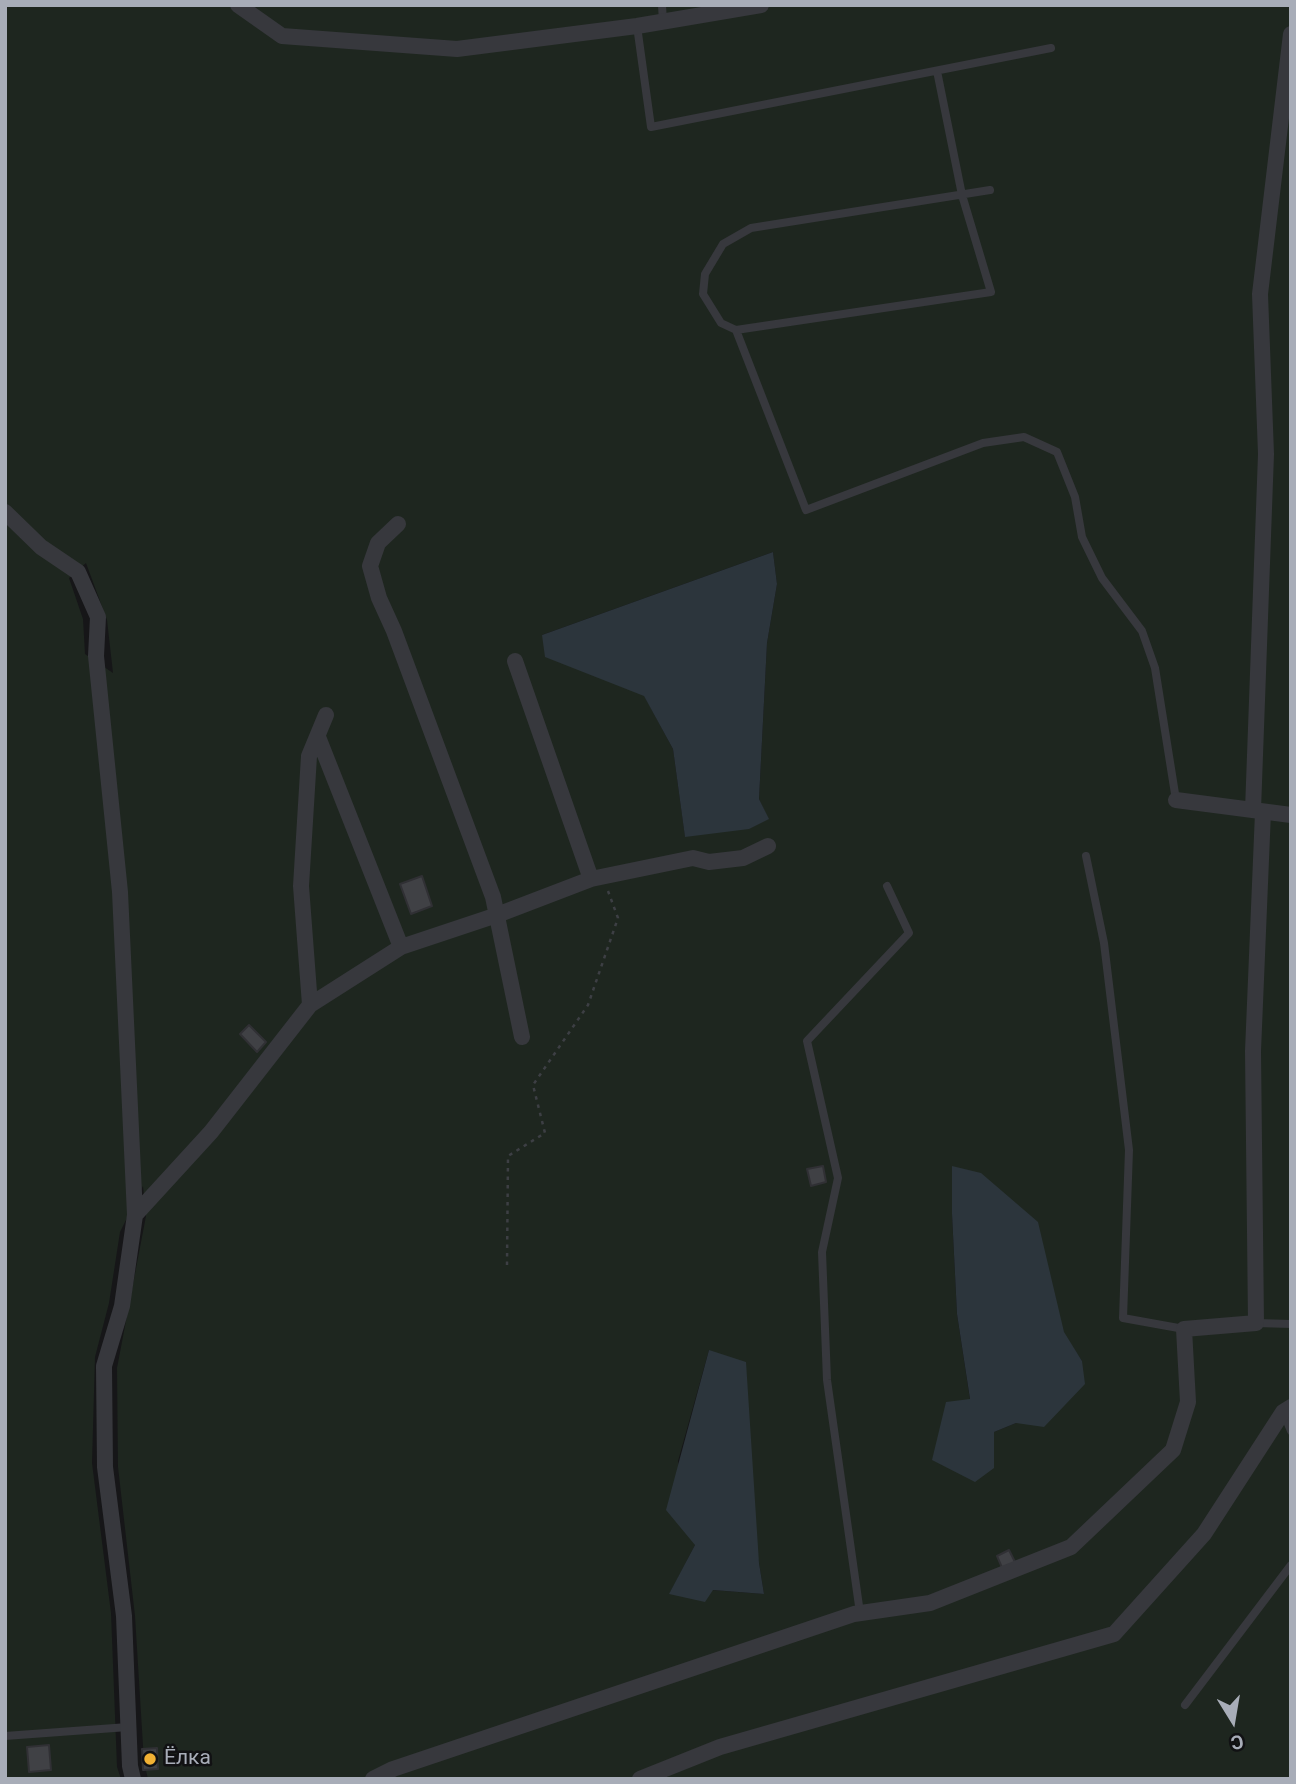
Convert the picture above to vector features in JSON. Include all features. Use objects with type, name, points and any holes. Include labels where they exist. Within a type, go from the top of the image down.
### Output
[{"type":"street","points":[[238,5],[282,36],[457,49],[637,26],[662,13],[761,5]]},
{"type":"street","points":[[373,1779],[393,1769],[860,1613],[930,1603],[1072,1547],[1173,1450],[1188,1402],[1184,1329],[1256,1323],[1254,1051],[1266,454],[1260,295],[1291,34]]},
{"type":"street","points":[[5,512],[41,547],[78,572],[98,617],[96,656],[120,892],[135,1215],[122,1306],[104,1366],[106,1467],[124,1616],[130,1766],[133,1779]]},
{"type":"street","points":[[398,524],[378,543],[370,566],[379,598],[494,897],[522,1037]]},
{"type":"street","points":[[515,661],[597,878]]},
{"type":"street","points":[[310,1004],[301,886],[309,756],[326,715]]},
{"type":"street","points":[[318,737],[401,947]]},
{"type":"street","points":[[1176,800],[1291,815]]},
{"type":"street","points":[[135,1215],[211,1132],[310,1004],[401,947],[597,878],[693,858],[709,862],[743,858],[768,846]]},
{"type":"street","points":[[639,1779],[720,1747],[1114,1634],[1204,1534],[1287,1410]]},
{"type":"lane","points":[[637,26],[651,127],[1051,48]]},
{"type":"lane","points":[[937,71],[962,195],[991,292],[736,330],[721,323],[703,294],[705,274],[723,244],[751,228],[962,195],[990,190]]},
{"type":"lane","points":[[736,330],[806,510],[983,443],[1024,437],[1057,452],[1075,497],[1082,537],[1102,578],[1142,631],[1155,668],[1176,800]]},
{"type":"lane","points":[[1086,856],[1104,943],[1129,1150],[1123,1318],[1184,1329]]},
{"type":"lane","points":[[860,1613],[827,1380],[822,1252],[838,1178],[807,1041],[909,933],[887,886]]},
{"type":"lane","points":[[1256,1323],[1291,1324]]},
{"type":"lane","points":[[1287,1410],[1291,1431]]},
{"type":"lane","points":[[1185,1705],[1291,1565]]},
{"type":"lane","points":[[5,1736],[128,1727]]},
{"type":"path","points":[[507,1265],[508,1156],[545,1133],[533,1085],[588,1005],[618,918],[597,878]]},
{"type":"shaded area","points":[[5,5],[1291,5],[1291,1779],[148,1779],[144,1762],[135,1616],[118,1467],[117,1368],[146,1216],[143,1186],[120,1232],[109,1303],[95,1357],[92,1463],[111,1613],[117,1767],[121,1779],[5,1779]],"holes":[[[773,552],[777,584],[767,643],[759,799],[768,819],[685,836],[673,749],[644,695],[542,635]],[[86,563],[107,620],[113,673],[85,654],[83,619],[69,578]],[[953,1167],[1082,1361],[1016,1423],[994,1432],[994,1468],[970,1400],[957,1314],[952,1214]],[[709,1350],[764,1594],[712,1590],[670,1593],[695,1545],[678,1461]]]},
{"type":"shaded area","points":[[773,552],[777,584],[767,643],[759,799],[769,819],[749,829],[685,837],[673,749],[644,696],[545,657],[542,635]]},
{"type":"shaded area","points":[[952,1166],[981,1173],[1038,1222],[1064,1332],[1082,1361],[1085,1384],[1044,1427],[1016,1423],[994,1432],[994,1468],[975,1482],[932,1460],[946,1402],[970,1399],[957,1314]]},
{"type":"shaded area","points":[[709,1350],[746,1362],[759,1563],[764,1594],[713,1590],[705,1602],[669,1594],[695,1545],[666,1510]]},
{"type":"building","points":[[422,876],[432,906],[411,914],[400,884]]},
{"type":"building","points":[[249,1025],[266,1042],[257,1052],[240,1034]]},
{"type":"building","points":[[823,1166],[826,1182],[811,1186],[807,1169]]},
{"type":"building","points":[[1009,1550],[1016,1564],[1003,1570],[997,1556]]},
{"type":"building","points":[[49,1745],[51,1770],[29,1772],[27,1747]]},
{"type":"building","name":"Ёлка","points":[[157,1748],[158,1769],[143,1770],[142,1749]]},
{"type":"place","name":"Ёлка","points":[[150,1759]]}]
